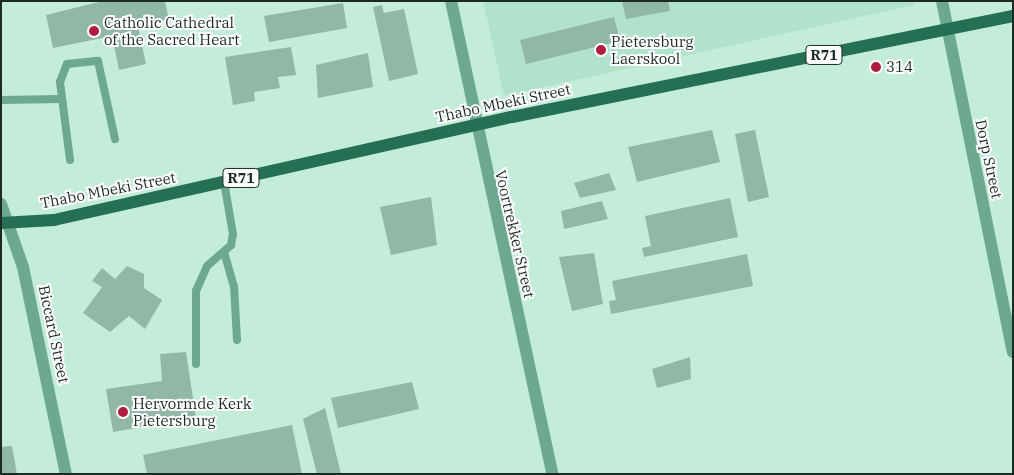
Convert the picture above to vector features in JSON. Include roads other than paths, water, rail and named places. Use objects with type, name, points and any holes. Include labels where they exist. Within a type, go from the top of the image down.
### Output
[{"type":"main road","name":"Thabo Mbeki Street","points":[[4,222],[54,220],[475,125],[1013,16]]},
{"type":"street","name":"Voortrekker Street","points":[[451,1],[475,125],[552,474]]},
{"type":"street","name":"Dorp Street","points":[[942,1],[1013,352]]},
{"type":"street","name":"Biccard Street","points":[[1,204],[4,222],[23,267],[66,474]]},
{"type":"lane","points":[[70,160],[61,99],[60,75],[67,64],[98,61],[115,139]]},
{"type":"lane","points":[[1,100],[61,99]]},
{"type":"lane","points":[[196,364],[196,291],[207,266],[224,252],[233,234],[224,182]]},
{"type":"lane","points":[[224,252],[234,286],[237,340]]},
{"type":"place","name":"Catholic Cathedral of the Sacred Heart","points":[[94,31]]},
{"type":"place","name":"Pietersburg Laerskool","points":[[601,50]]},
{"type":"place","name":"314","points":[[876,67]]},
{"type":"place","name":"Hervormde Kerk Pietersburg","points":[[123,412]]}]
